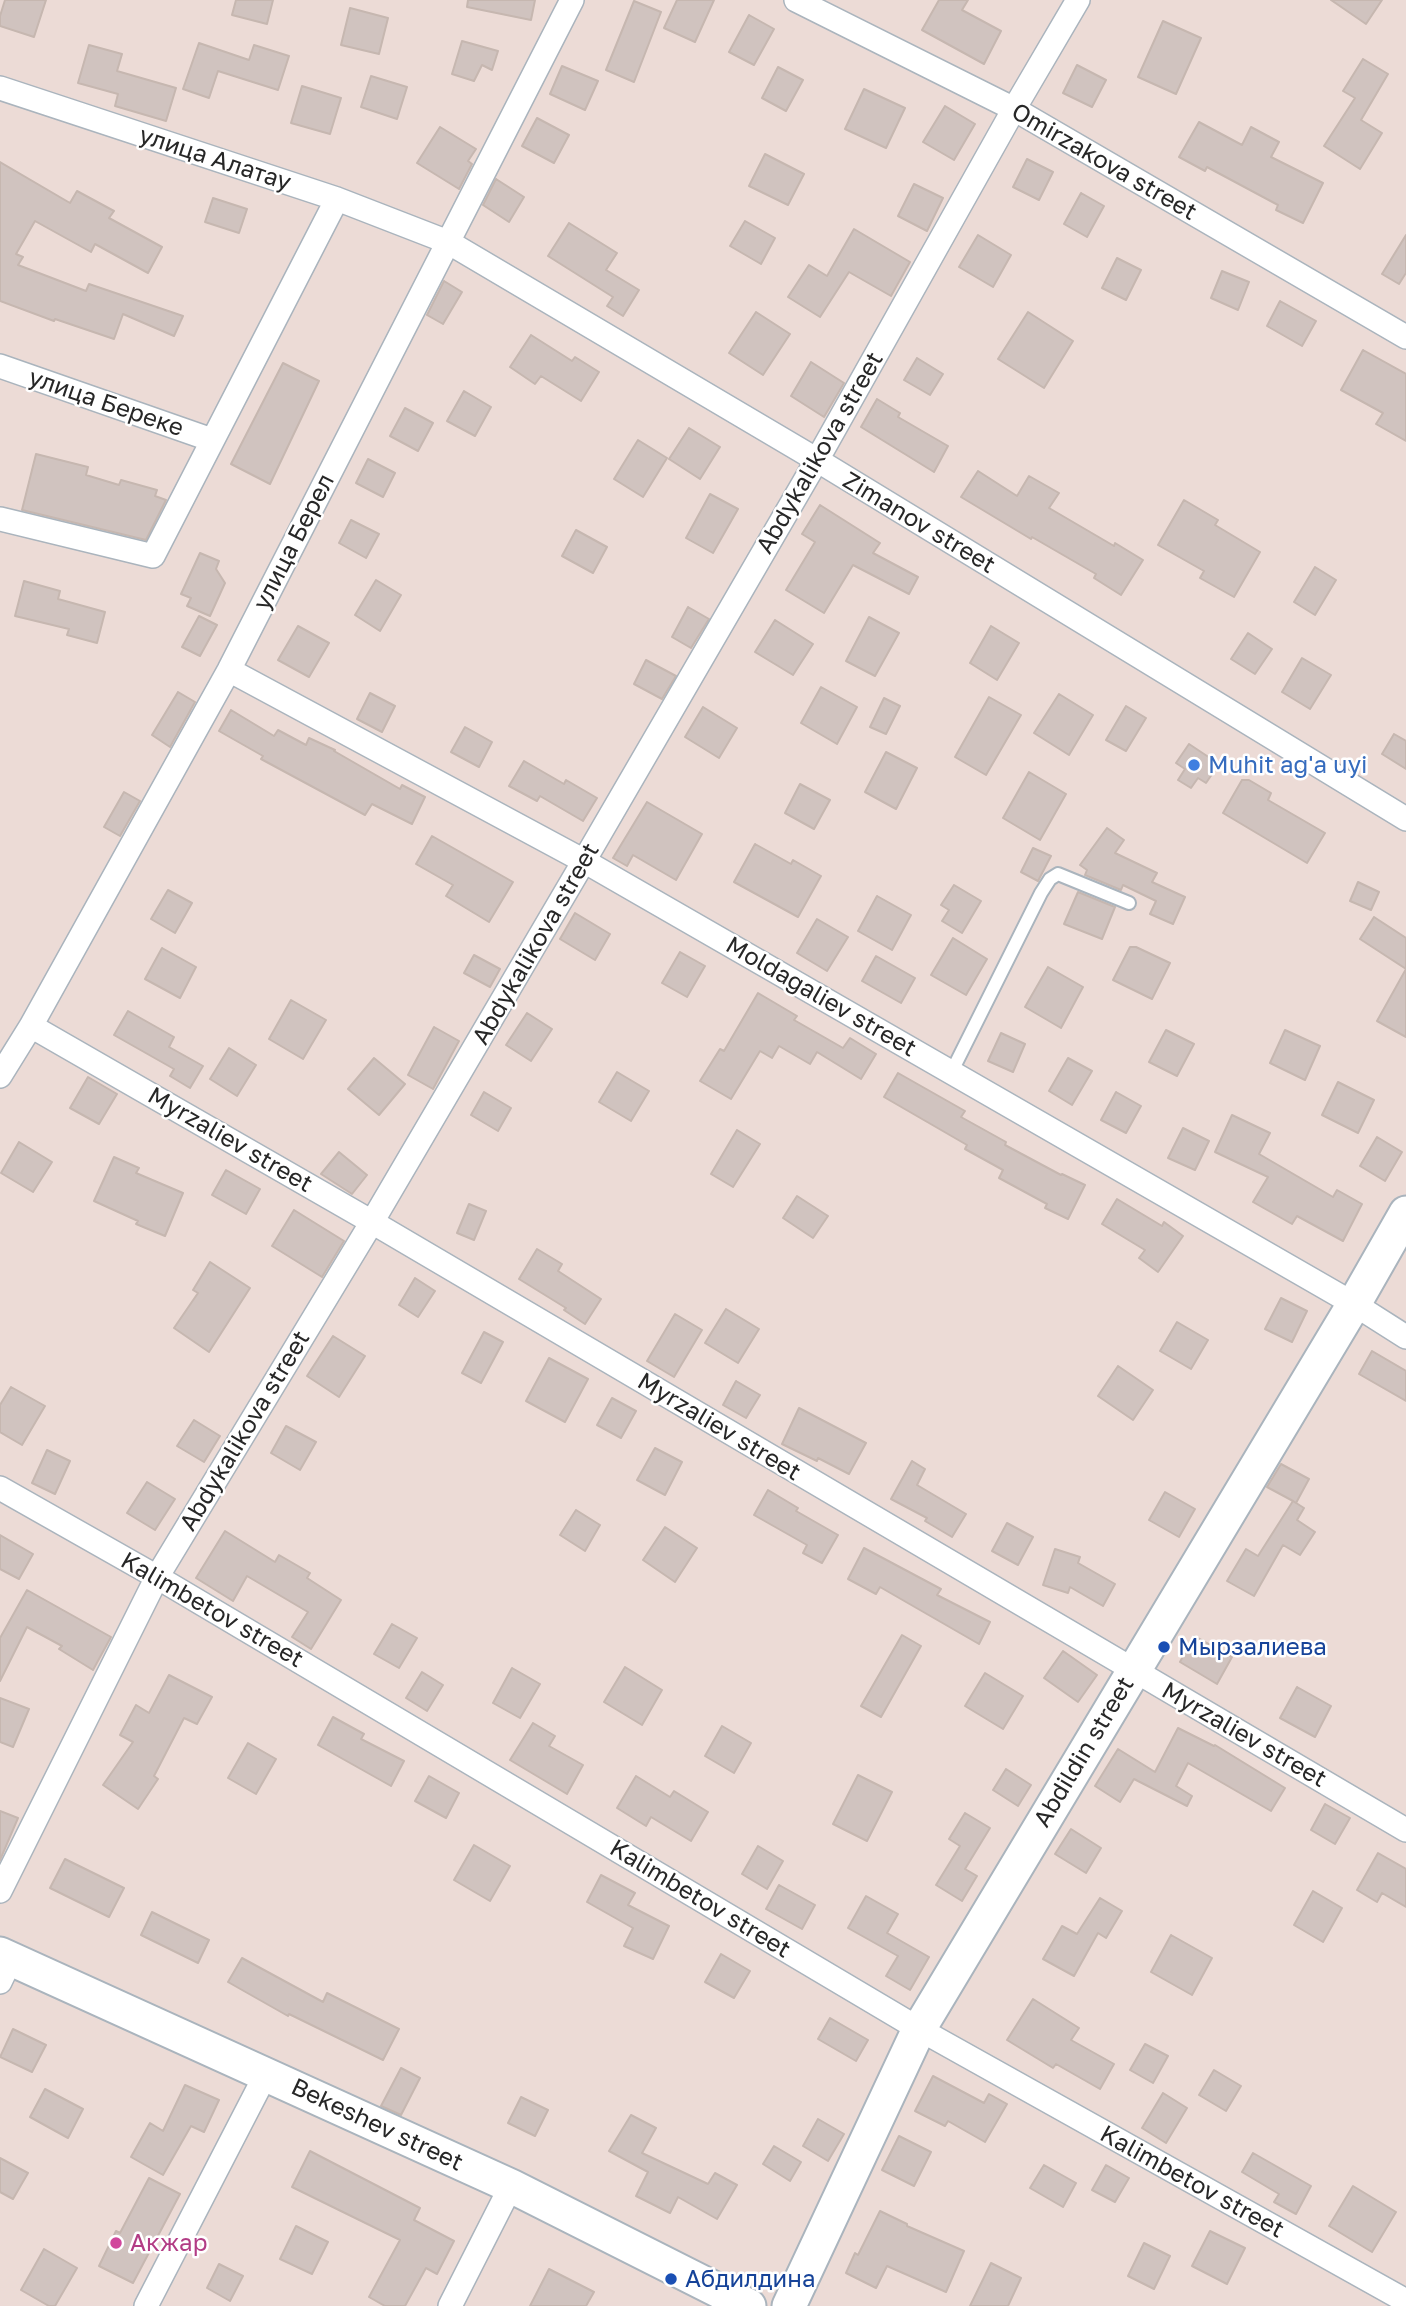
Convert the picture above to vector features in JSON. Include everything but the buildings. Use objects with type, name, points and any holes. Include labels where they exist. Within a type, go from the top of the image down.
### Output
[{"type":"main road","name":"Abdildin street","points":[[789,2306],[919,2029],[1406,1213]]},
{"type":"main road","name":"Bekeshev street","points":[[4,1965],[266,2074],[511,2186],[747,2306]]},
{"type":"street","name":"улица Берел","points":[[0,1076],[31,1026],[229,670],[438,238],[572,0]]},
{"type":"street","name":"Omirzakova street","points":[[796,0],[1014,109],[1406,337]]},
{"type":"street","name":"Abdykalikova street","points":[[0,1891],[157,1577],[372,1222],[584,861],[817,460],[1014,109],[1079,0]]},
{"type":"street","name":"улица Алатау","points":[[0,88],[337,199],[438,238]]},
{"type":"street","points":[[0,519],[153,556],[337,199]]},
{"type":"street","name":"Zimanov street","points":[[438,238],[817,460],[1406,819]]},
{"type":"street","name":"улица Береке","points":[[0,366],[212,440]]},
{"type":"street","name":"Moldagaliev street","points":[[229,670],[584,861],[1354,1304],[1406,1337]]},
{"type":"street","name":"Myrzaliev street","points":[[31,1026],[372,1222],[1406,1830]]},
{"type":"street","name":"Kalimbetov street","points":[[0,1488],[157,1577],[919,2029],[1406,2301]]},
{"type":"street","points":[[146,2306],[266,2074]]},
{"type":"street","points":[[450,2306],[511,2186]]},
{"type":"lane","points":[[951,1073],[1050,879],[1058,874],[1129,903]]},
{"type":"place","name":"Muhit ag'a uyi","points":[[1194,765]]},
{"type":"place","name":"Мырзалиева","points":[[1164,1647]]},
{"type":"place","name":"Акжар","points":[[116,2243]]},
{"type":"place","name":"Абдилдина","points":[[671,2279]]}]
